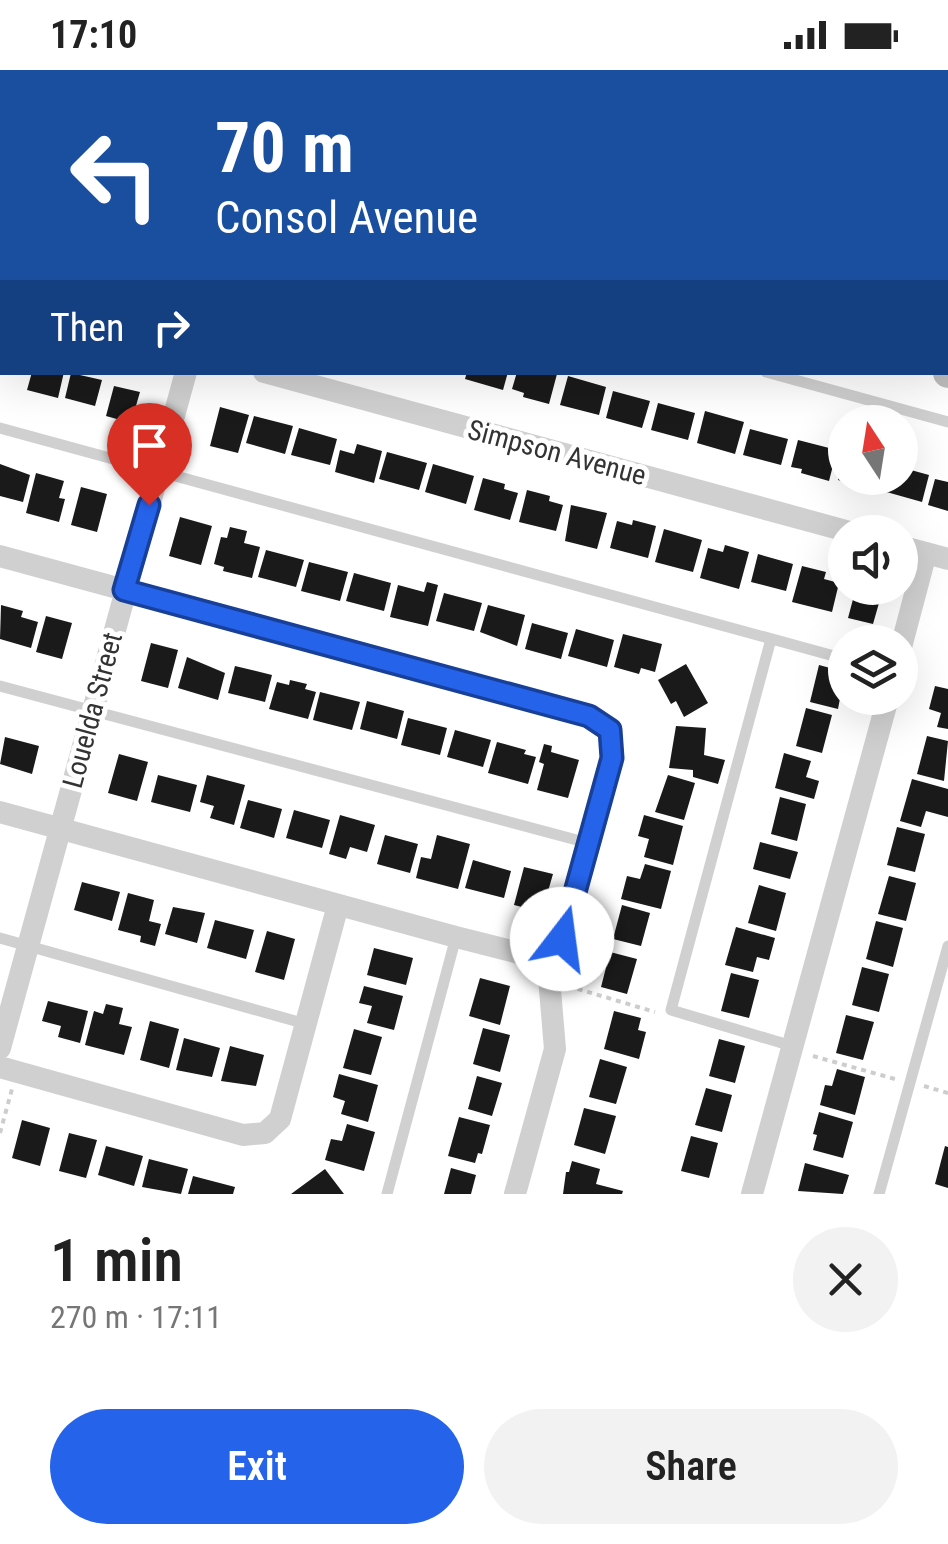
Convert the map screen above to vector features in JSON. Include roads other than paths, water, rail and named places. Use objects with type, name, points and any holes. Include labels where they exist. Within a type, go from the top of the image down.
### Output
[{"type":"street","name":"Louelda Street","points":[[0,1048],[185,375]]},
{"type":"street","name":"Simpson Avenue","points":[[275,375],[828,526]]},
{"type":"street","points":[[0,556],[589,716],[610,730],[612,758],[562,939],[548,954],[554,1049],[515,1194]]},
{"type":"street","points":[[910,625],[937,556]]},
{"type":"street","points":[[752,1194],[798,1050],[884,715]]},
{"type":"street","points":[[0,812],[456,937],[520,953],[548,954]]},
{"type":"street","points":[[0,1068],[243,1135],[271,1130],[280,1119],[338,905]]},
{"type":"lane","points":[[777,375],[948,422]]},
{"type":"lane","points":[[0,428],[828,654]]},
{"type":"lane","points":[[771,639],[671,1010],[798,1050]]},
{"type":"lane","points":[[0,686],[588,843]]},
{"type":"lane","points":[[387,1194],[456,937]]},
{"type":"lane","points":[[0,938],[306,1024]]},
{"type":"lane","points":[[879,1194],[948,946]]}]
